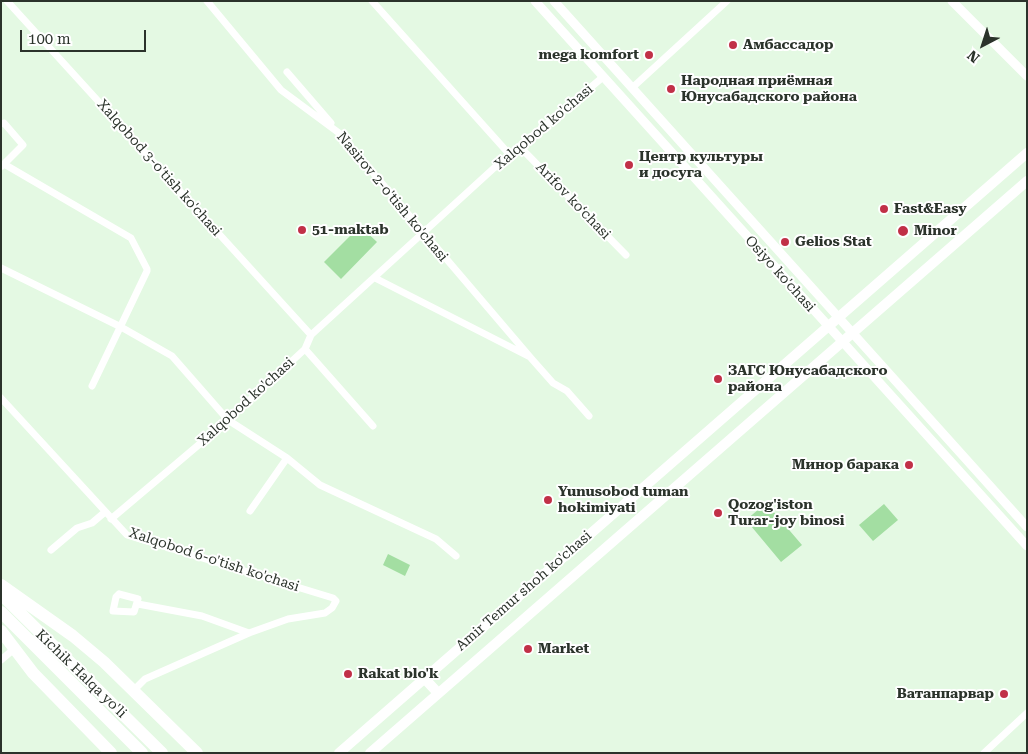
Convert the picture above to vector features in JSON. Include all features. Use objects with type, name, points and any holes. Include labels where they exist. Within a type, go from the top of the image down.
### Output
[{"type":"highway","points":[[1,585],[73,636],[104,662],[194,751]]},
{"type":"highway","name":"Kichik Halqa yo'li","points":[[1,594],[26,629],[142,753]]},
{"type":"highway","name":"Kichik Halqa yo'li","points":[[1,612],[26,629],[162,753]]},
{"type":"highway","points":[[1,631],[8,655],[33,673],[111,753]]},
{"type":"main road","name":"Osiyo ko'chasi","points":[[535,1],[1027,546]]},
{"type":"main road","name":"Osiyo ko'chasi","points":[[554,1],[1027,527]]},
{"type":"main road","points":[[952,1],[1027,76]]},
{"type":"main road","name":"Amir Temur shoh ko'chasi","points":[[339,753],[1027,152]]},
{"type":"main road","name":"Amir Temur shoh ko'chasi","points":[[370,753],[1027,181]]},
{"type":"main road","points":[[690,446],[702,451],[706,460]]},
{"type":"main road","points":[[424,678],[438,693]]},
{"type":"street","name":"Xalqobod 3-o'tish ko'chasi","points":[[7,1],[311,335]]},
{"type":"street","name":"Nasirov 2-o'tish ko'chasi","points":[[207,1],[281,90],[339,133],[530,357]]},
{"type":"street","points":[[372,1],[510,155]]},
{"type":"street","points":[[632,88],[727,1]]},
{"type":"street","points":[[287,72],[339,133]]},
{"type":"street","name":"Xalqobod ko'chasi","points":[[111,519],[228,420],[305,349],[311,335],[510,155],[603,77]]},
{"type":"street","points":[[1,124],[3,122],[24,145],[2,165],[131,238],[147,271],[92,386]]},
{"type":"street","name":"Arifov ko‘chasi","points":[[520,147],[626,255]]},
{"type":"street","points":[[1,268],[121,327],[172,356],[228,420],[287,458],[320,485],[436,539],[456,556]]},
{"type":"street","points":[[375,278],[530,357],[553,383],[566,390],[589,416]]},
{"type":"street","points":[[305,349],[373,426]]},
{"type":"street","name":"Xalqobod 6-o'tish ko'chasi","points":[[1,398],[127,535],[333,598],[336,601],[335,604],[324,612],[288,619],[249,633]]},
{"type":"street","points":[[250,511],[287,458]]},
{"type":"street","points":[[51,550],[78,528],[92,524],[105,512]]},
{"type":"street","points":[[138,604],[202,616],[249,633]]},
{"type":"street","points":[[134,690],[145,679],[249,633]]},
{"type":"street","points":[[984,753],[1027,713]]},
{"type":"green space","points":[[360,226],[377,242],[341,279],[324,262]]},
{"type":"green space","points":[[766,503],[802,545],[781,562],[746,520]]},
{"type":"green space","points":[[884,504],[898,520],[873,541],[859,525]]},
{"type":"green space","points":[[388,554],[410,565],[405,576],[383,565]]},
{"type":"place","name":"Амбассадор","points":[[733,45]]},
{"type":"place","name":"mega komfort","points":[[649,55]]},
{"type":"place","name":"Народная приёмная Юнусабадского района","points":[[671,89]]},
{"type":"place","name":"Центр культуры и досуга","points":[[629,165]]},
{"type":"place","name":"Fast&Easy","points":[[884,209]]},
{"type":"place","name":"51-maktab","points":[[302,230]]},
{"type":"place","name":"Minor","points":[[903,231]]},
{"type":"place","name":"Gelios Stat","points":[[785,242]]},
{"type":"place","name":"ЗАГС Юнусабадского района","points":[[718,379]]},
{"type":"place","name":"Минор барака","points":[[909,465]]},
{"type":"place","name":"Yunusobod tuman hokimiyati","points":[[548,500]]},
{"type":"place","name":"Qozog'iston Turar-joy binosi","points":[[718,513]]},
{"type":"place","name":"Market","points":[[528,649]]},
{"type":"place","name":"Rakat blo'k","points":[[348,674]]},
{"type":"place","name":"Ватанпарвар","points":[[1004,694]]}]
